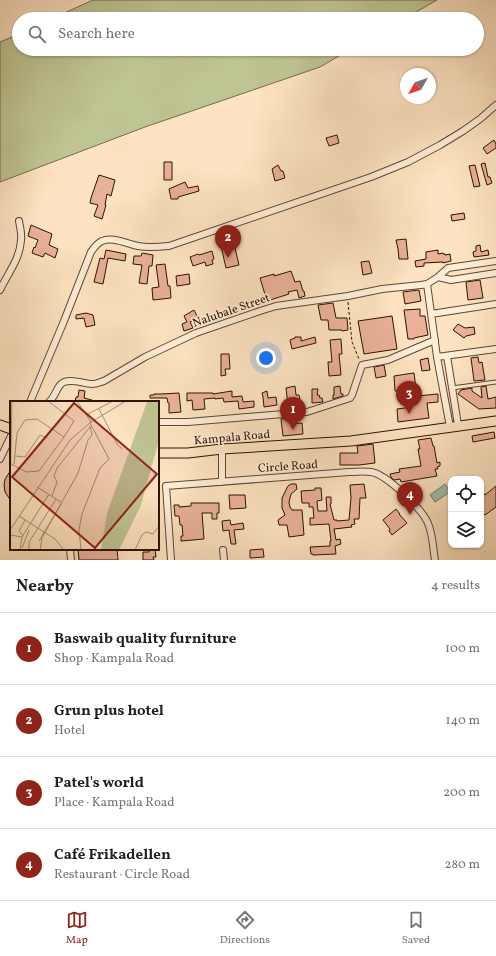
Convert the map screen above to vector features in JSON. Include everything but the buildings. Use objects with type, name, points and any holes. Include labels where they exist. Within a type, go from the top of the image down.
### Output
[{"type":"main road","name":"Kampala Road","points":[[159,454],[351,441],[496,420]]},
{"type":"main road","points":[[0,425],[10,429]]},
{"type":"street","points":[[30,401],[64,321],[90,252],[102,241],[110,239],[138,246],[169,246],[371,177],[408,162],[440,145],[480,119],[496,105]]},
{"type":"street","points":[[0,290],[18,256],[22,239],[19,221]]},
{"type":"street","name":"Nalubale Street","points":[[50,401],[61,384],[64,382],[70,381],[92,384],[104,381],[146,357],[196,333],[260,311],[276,306],[348,296],[382,289],[427,284],[448,268],[496,261]]},
{"type":"street","points":[[438,277],[451,280],[496,273]]},
{"type":"street","points":[[427,284],[437,357],[454,426]]},
{"type":"street","points":[[431,314],[496,304]]},
{"type":"street","points":[[159,422],[188,422],[307,412],[350,398],[362,365],[388,360],[434,340]]},
{"type":"street","points":[[437,357],[496,349]]},
{"type":"street","points":[[447,356],[452,388],[454,426]]},
{"type":"street","points":[[0,459],[10,438]]},
{"type":"street","points":[[222,449],[222,482]]},
{"type":"street","name":"Circle Road","points":[[159,487],[349,472],[371,472],[378,474],[417,506],[430,526],[435,560]]},
{"type":"street","points":[[166,486],[171,560]]},
{"type":"street","points":[[70,550],[71,560]]},
{"type":"street","points":[[222,550],[224,560]]},
{"type":"lane","points":[[452,388],[496,382]]},
{"type":"path","points":[[348,296],[352,342],[362,365]]},
{"type":"green space","points":[[93,0],[437,0],[416,12],[66,12]]},
{"type":"green space","points":[[12,37],[12,56],[339,56],[320,67],[145,127],[0,182],[0,42]]},
{"type":"shaded area","points":[[445,484],[448,489],[448,493],[435,502],[430,495]]},
{"type":"place","name":"Grun plus hotel","points":[[228,258]]},
{"type":"place","name":"Patel's world","points":[[409,414]]},
{"type":"place","name":"Baswaib quality furniture","points":[[293,430]]},
{"type":"place","name":"Café Frikadellen","points":[[410,515]]}]
